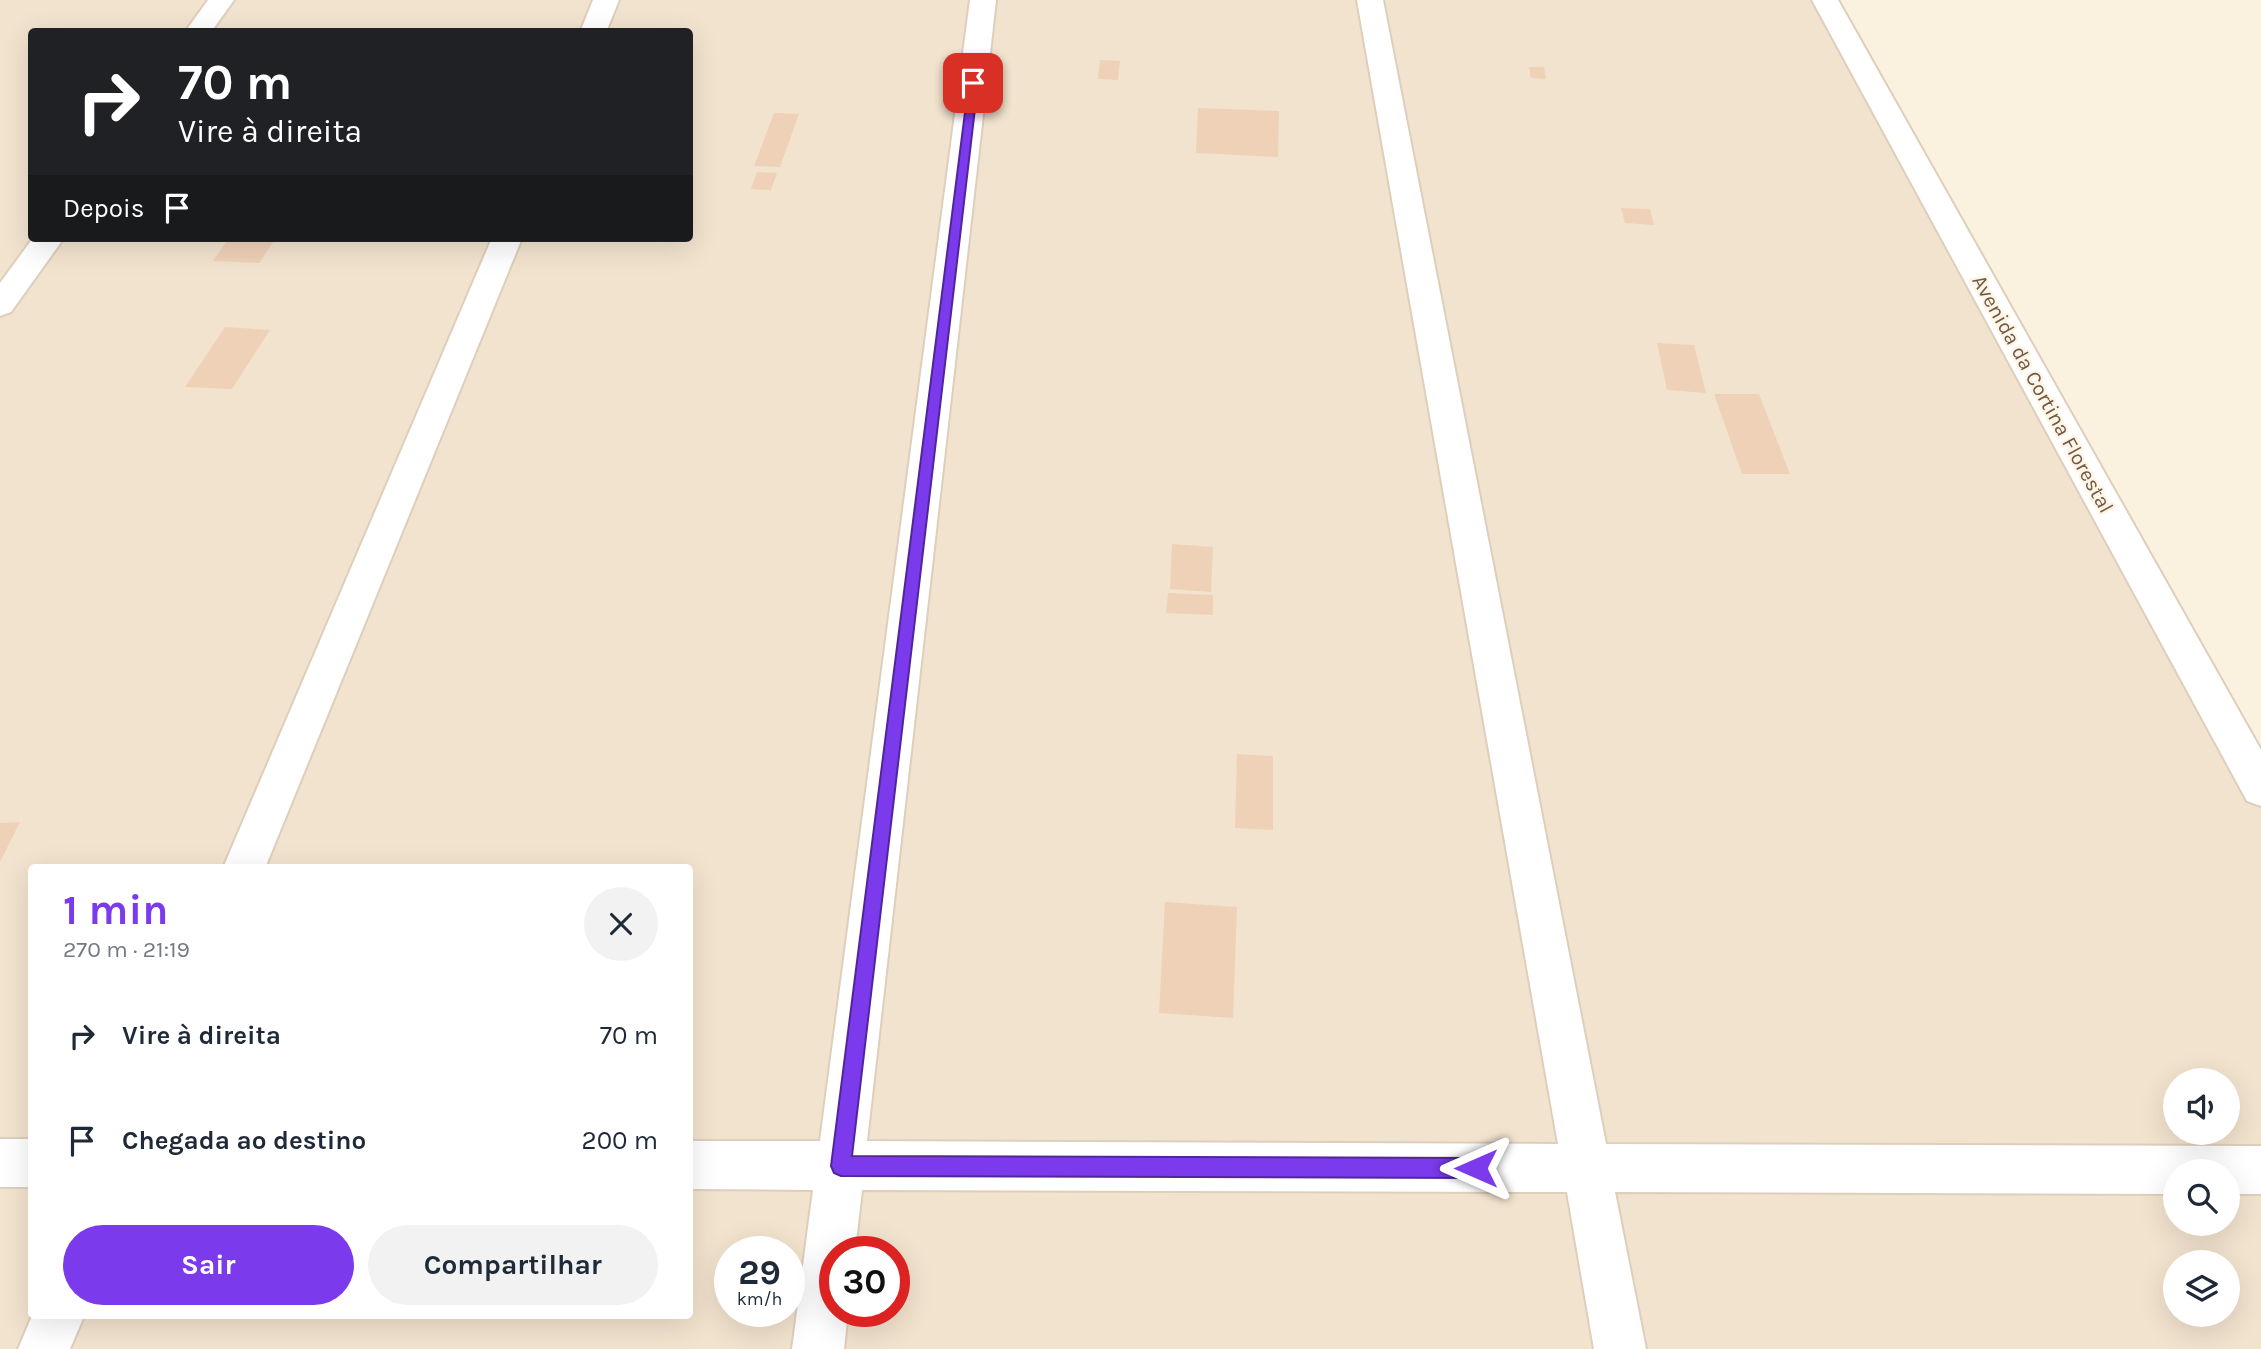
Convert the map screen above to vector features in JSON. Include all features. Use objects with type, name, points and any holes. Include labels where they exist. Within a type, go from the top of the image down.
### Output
[{"type":"street","points":[[201,28],[221,0]]},
{"type":"street","points":[[595,28],[606,0]]},
{"type":"street","points":[[818,1349],[983,0]]},
{"type":"street","points":[[1370,0],[1620,1349]]},
{"type":"street","name":"Avenida da Cortina Florestal","points":[[1825,0],[2261,788]]},
{"type":"street","points":[[0,305],[46,242]]},
{"type":"street","points":[[246,864],[505,242]]},
{"type":"street","points":[[0,1163],[28,1163]]},
{"type":"street","points":[[693,1165],[2261,1170]]},
{"type":"street","points":[[44,1349],[57,1319]]},
{"type":"shaded area","points":[[0,0],[1825,0],[2261,788],[2261,1349],[0,1349]]},
{"type":"building","points":[[1100,60],[1120,61],[1118,80],[1098,79]]},
{"type":"building","points":[[1529,67],[1544,67],[1546,79],[1531,78]]},
{"type":"building","points":[[1198,108],[1279,111],[1278,157],[1196,153]]},
{"type":"building","points":[[774,113],[799,114],[780,167],[754,166]]},
{"type":"building","points":[[757,172],[777,173],[771,190],[751,189]]},
{"type":"building","points":[[1621,208],[1650,209],[1654,225],[1625,223]]},
{"type":"building","points":[[226,242],[273,242],[259,263],[213,261]]},
{"type":"building","points":[[225,327],[270,330],[232,389],[185,387]]},
{"type":"building","points":[[1657,343],[1694,345],[1706,393],[1667,390]]},
{"type":"building","points":[[1714,394],[1759,394],[1790,474],[1742,474]]},
{"type":"building","points":[[1172,544],[1213,547],[1211,592],[1170,589]]},
{"type":"building","points":[[1168,593],[1213,595],[1213,615],[1166,613]]},
{"type":"building","points":[[1237,754],[1273,756],[1273,830],[1235,828]]},
{"type":"building","points":[[20,822],[0,862],[0,823]]},
{"type":"building","points":[[1165,902],[1237,907],[1233,1018],[1159,1013]]},
{"type":"route","points":[[973,83],[841,1166],[1476,1168]]}]
